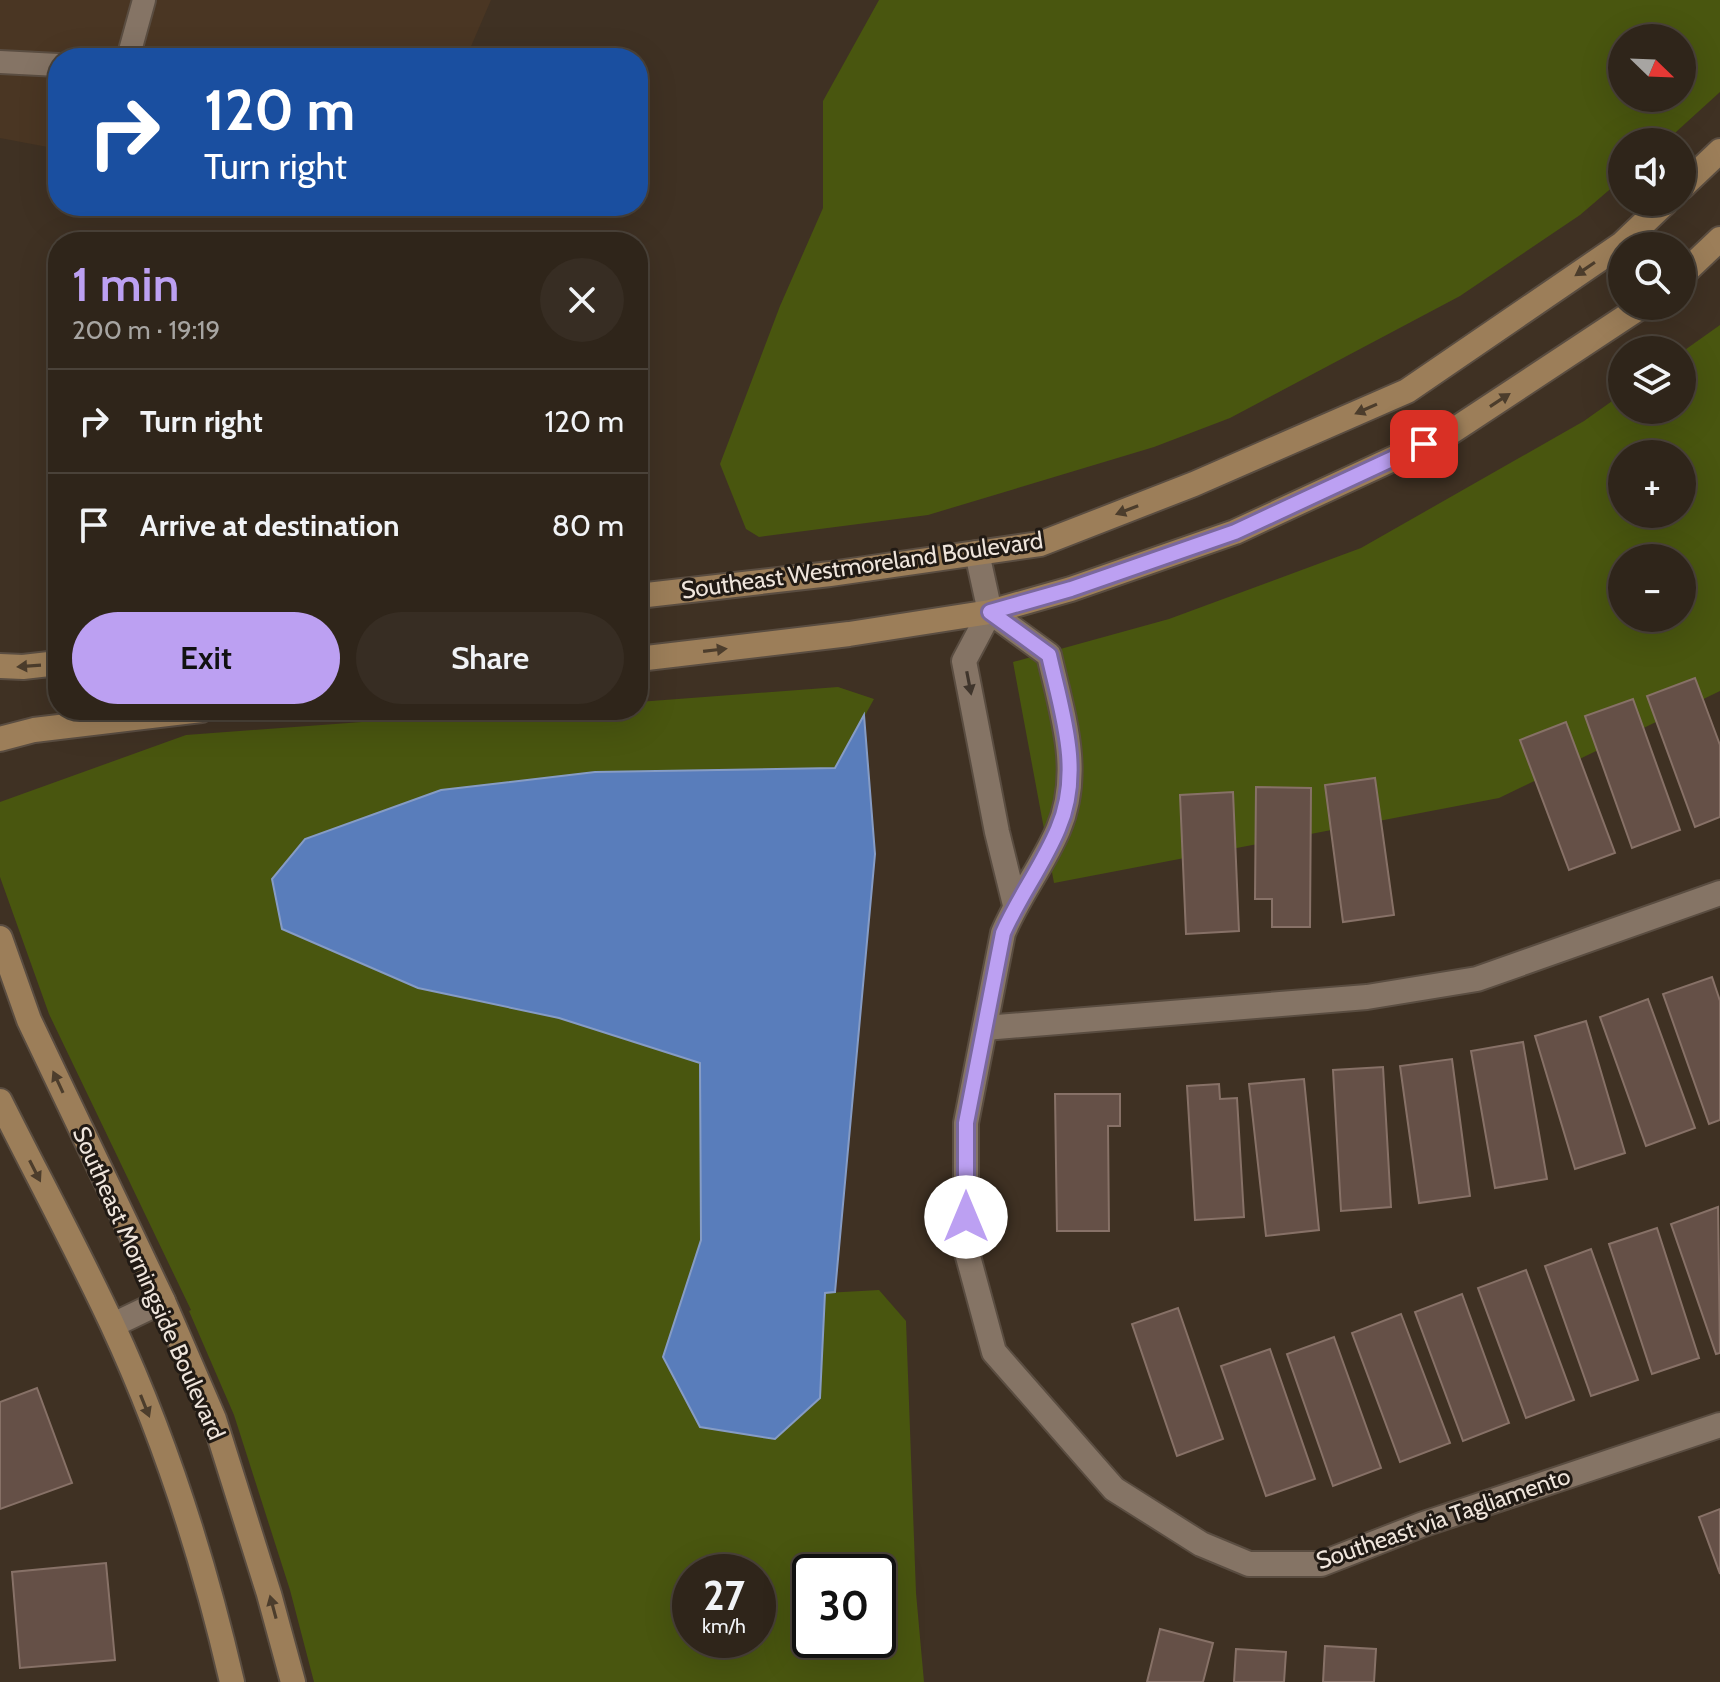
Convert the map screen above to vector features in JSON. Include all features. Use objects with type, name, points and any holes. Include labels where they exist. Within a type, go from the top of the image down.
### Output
[{"type":"street","points":[[1696,174],[1720,151]]},
{"type":"street","name":"Southeast Westmoreland Boulevard","points":[[648,595],[830,574],[1040,544],[1194,484],[1407,391],[1622,244],[1651,216]]},
{"type":"street","points":[[1696,262],[1720,239]]},
{"type":"street","points":[[648,658],[849,634],[990,612],[1071,589],[1235,532],[1437,438],[1620,320]]},
{"type":"street","points":[[977,553],[990,612],[964,661],[997,832],[1015,905]]},
{"type":"street","name":"Southeast via Tagliamento","points":[[990,612],[1049,655],[1072,771],[1067,803],[1058,830],[1015,905],[1003,933],[966,1123],[966,1249],[994,1352],[1114,1489],[1201,1544],[1249,1564],[1321,1564],[1421,1525],[1720,1425]]},
{"type":"street","points":[[0,666],[48,664]]},
{"type":"street","points":[[0,739],[34,730],[118,720]]},
{"type":"street","points":[[985,1028],[1367,997],[1477,979],[1720,893]]},
{"type":"street","name":"Southeast Morningside Boulevard","points":[[0,938],[29,1020],[163,1301],[214,1419],[293,1682]]},
{"type":"street","name":"Southeast Morningside Boulevard","points":[[0,1101],[113,1325],[154,1427],[213,1600],[232,1682]]},
{"type":"street","points":[[113,1325],[163,1301]]},
{"type":"lane","points":[[131,48],[144,0]]},
{"type":"lane","points":[[0,62],[48,64]]},
{"type":"shaded area","points":[[0,0],[491,0],[470,48],[48,48],[48,147],[0,138]]},
{"type":"green space","points":[[879,0],[1720,0],[1720,92],[1680,128],[1608,128],[1608,191],[1580,215],[1460,296],[1230,418],[1154,447],[928,515],[759,537],[746,529],[720,464],[780,306],[823,208],[823,101]]},
{"type":"green space","points":[[1720,325],[1720,691],[1499,798],[1054,883],[1013,662],[1169,619],[1361,548],[1584,421],[1608,404],[1608,424],[1696,424],[1696,342]]},
{"type":"green space","points":[[838,687],[874,699],[836,768],[595,772],[282,929],[418,988],[559,1018],[700,1063],[701,1240],[664,1357],[820,1398],[825,1293],[879,1290],[906,1321],[916,1593],[924,1682],[314,1682],[290,1590],[234,1415],[191,1310],[49,1014],[0,877],[0,802],[186,735],[388,720],[648,720],[648,701]]},
{"type":"water","points":[[864,715],[875,854],[835,1292],[825,1293],[820,1398],[775,1439],[700,1427],[663,1357],[701,1240],[700,1063],[559,1018],[418,988],[282,929],[272,879],[305,839],[441,790],[595,772],[835,768]]},
{"type":"building","points":[[1695,678],[1720,745],[1720,817],[1695,827],[1647,696]]},
{"type":"building","points":[[1633,699],[1680,830],[1632,848],[1585,716]]},
{"type":"building","points":[[1566,722],[1615,853],[1569,870],[1520,740]]},
{"type":"building","points":[[1375,778],[1394,915],[1343,922],[1325,785]]},
{"type":"building","points":[[1256,787],[1311,788],[1310,927],[1272,927],[1272,899],[1255,899]]},
{"type":"building","points":[[1233,792],[1239,931],[1186,934],[1180,795]]},
{"type":"building","points":[[1712,977],[1720,1001],[1720,1120],[1709,1124],[1663,994]]},
{"type":"building","points":[[1648,999],[1695,1128],[1646,1146],[1600,1017]]},
{"type":"building","points":[[1586,1021],[1625,1153],[1575,1169],[1535,1036]]},
{"type":"building","points":[[1523,1042],[1547,1179],[1495,1188],[1471,1051]]},
{"type":"building","points":[[1452,1059],[1470,1196],[1419,1203],[1400,1066]]},
{"type":"building","points":[[1383,1067],[1391,1207],[1341,1211],[1333,1070]]},
{"type":"building","points":[[1304,1079],[1319,1230],[1266,1236],[1249,1084]]},
{"type":"building","points":[[1219,1084],[1220,1099],[1237,1098],[1244,1217],[1195,1220],[1187,1086]]},
{"type":"building","points":[[1055,1094],[1120,1094],[1120,1126],[1108,1126],[1109,1231],[1057,1231]]},
{"type":"building","points":[[1718,1207],[1720,1353],[1716,1354],[1671,1224]]},
{"type":"building","points":[[1657,1228],[1699,1358],[1652,1374],[1609,1244]]},
{"type":"building","points":[[1591,1249],[1638,1380],[1591,1396],[1545,1266]]},
{"type":"building","points":[[1526,1270],[1574,1400],[1526,1418],[1478,1288]]},
{"type":"building","points":[[1462,1294],[1509,1423],[1463,1441],[1415,1312]]},
{"type":"building","points":[[1178,1308],[1223,1439],[1177,1456],[1132,1324]]},
{"type":"building","points":[[1401,1314],[1450,1443],[1400,1462],[1352,1333]]},
{"type":"building","points":[[1334,1337],[1381,1468],[1333,1486],[1287,1354]]},
{"type":"building","points":[[1270,1349],[1315,1479],[1266,1496],[1221,1366]]},
{"type":"building","points":[[37,1388],[72,1483],[0,1509],[0,1402]]},
{"type":"building","points":[[1720,1509],[1720,1574],[1699,1517]]},
{"type":"building","points":[[106,1563],[115,1660],[20,1668],[12,1572]]},
{"type":"building","points":[[1160,1629],[1213,1643],[1203,1682],[1147,1682]]},
{"type":"building","points":[[1325,1646],[1376,1649],[1374,1682],[1323,1682]]},
{"type":"building","points":[[1236,1649],[1286,1652],[1284,1682],[1234,1682]]},
{"type":"route","points":[[966,1217],[966,1123],[1003,933],[1015,905],[1058,830],[1067,803],[1072,771],[1049,655],[990,612],[1071,589],[1235,532],[1424,444]]}]
